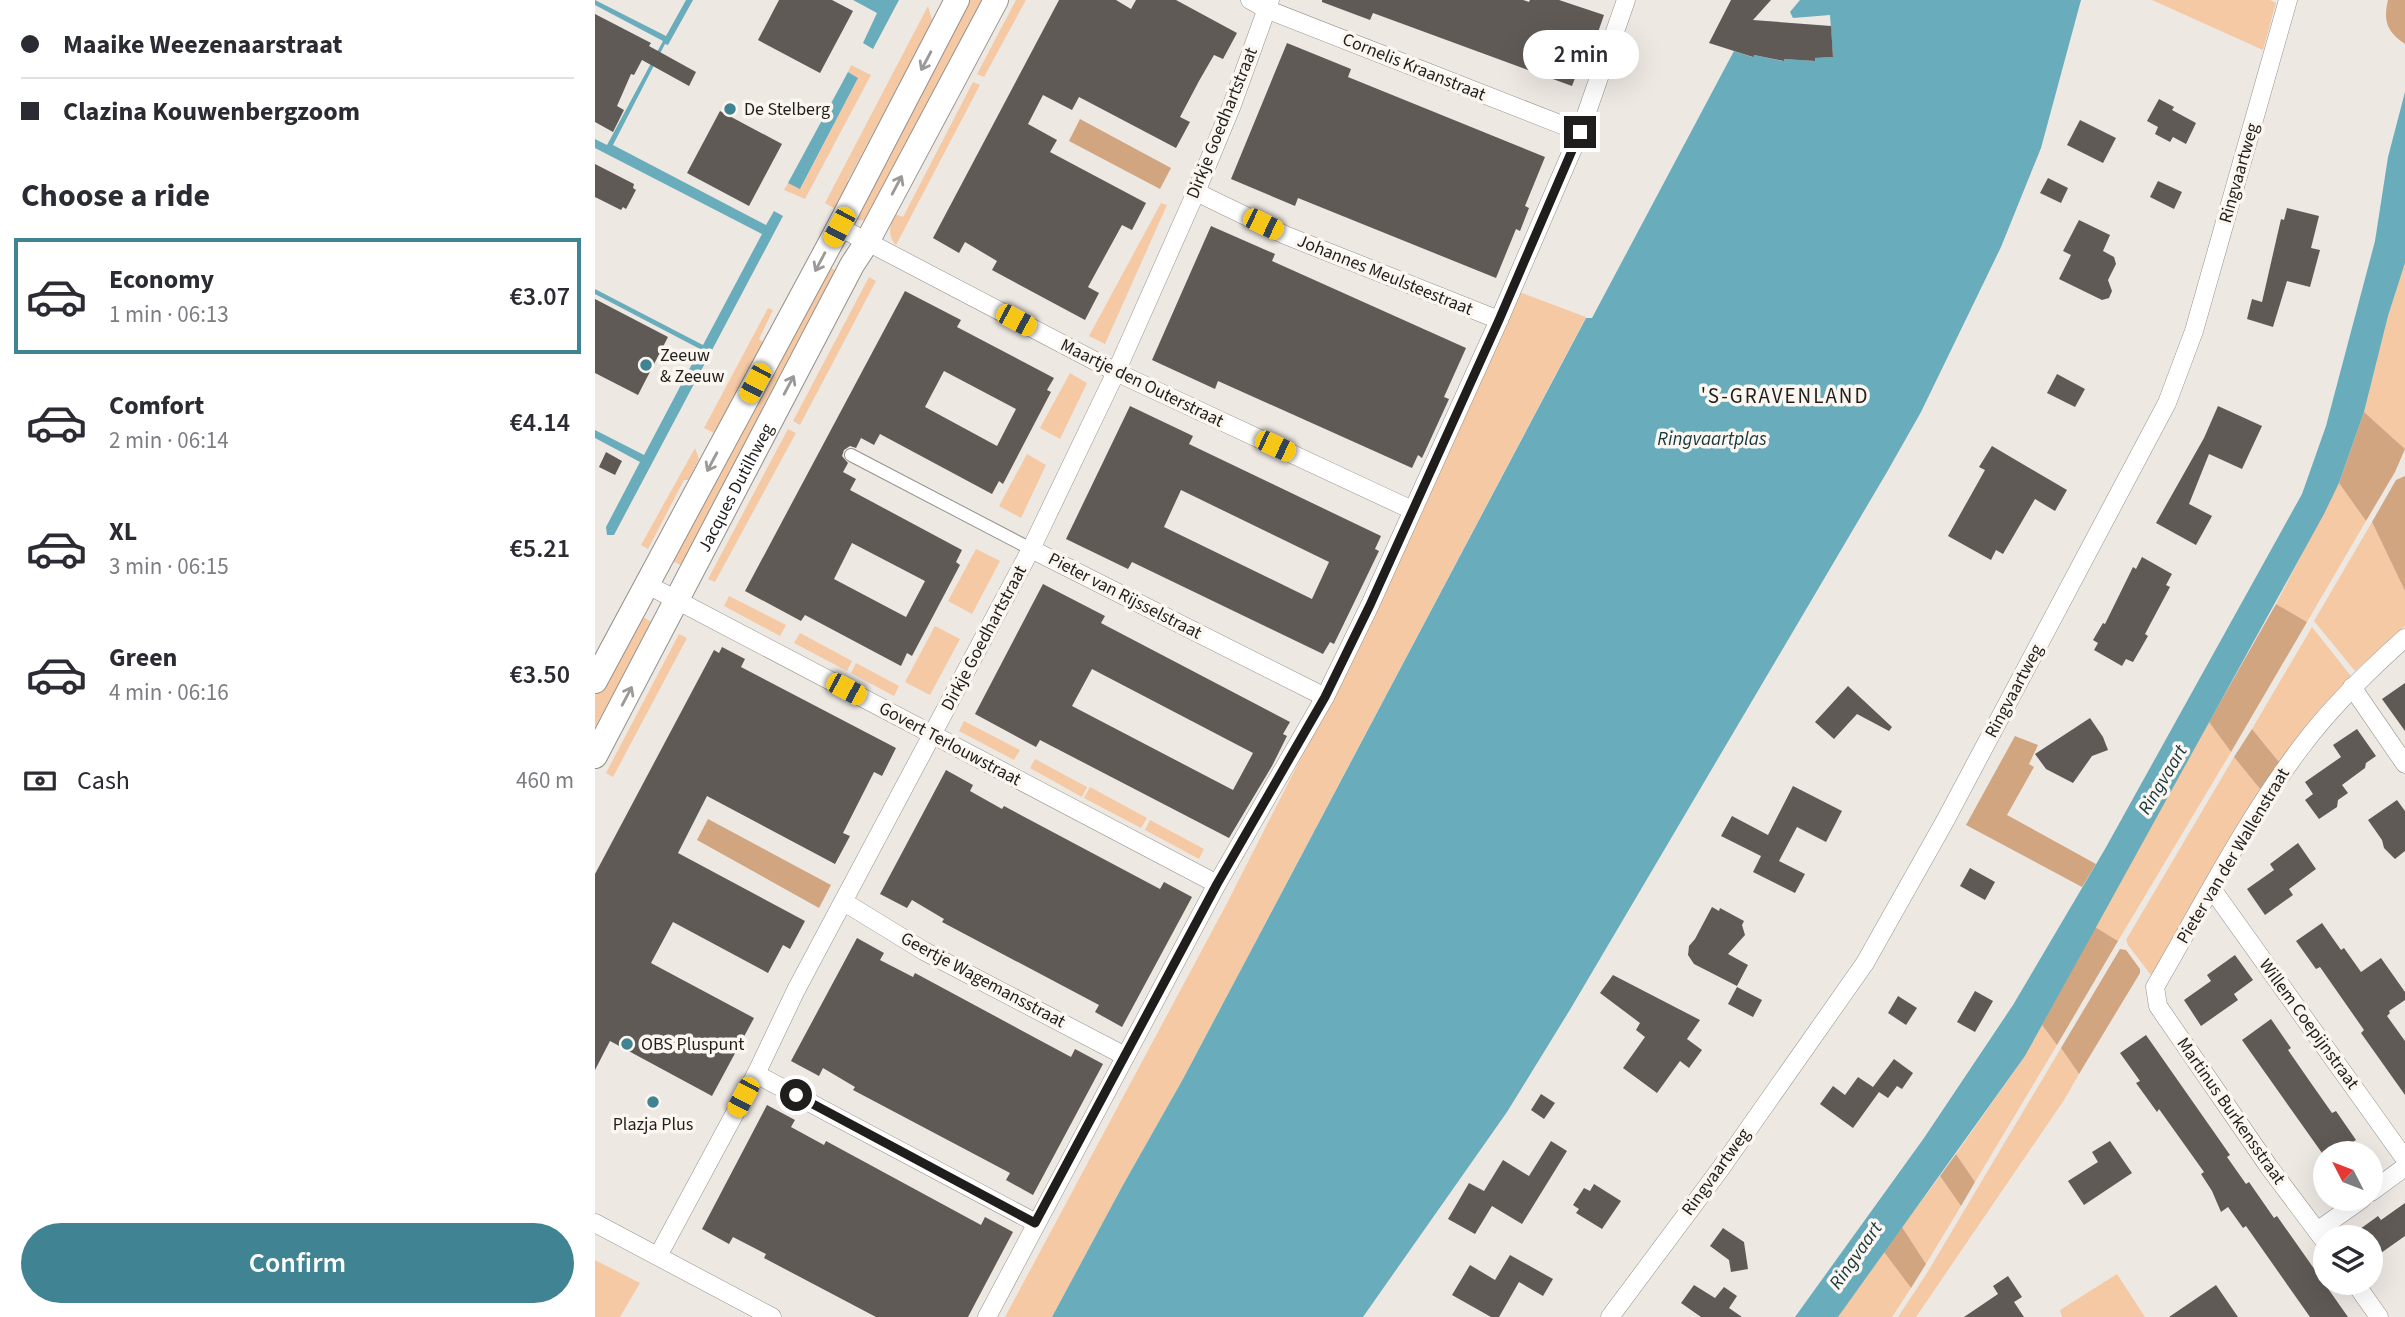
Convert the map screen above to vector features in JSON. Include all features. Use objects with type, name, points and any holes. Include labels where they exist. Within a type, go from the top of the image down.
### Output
[{"type":"main road","name":"Jacques Dutilhweg","points":[[595,681],[839,227],[957,0]]},
{"type":"main road","name":"Jacques Dutilhweg","points":[[595,756],[852,265],[867,242],[996,0]]},
{"type":"street","name":"Cornelis Kraanstraat","points":[[1250,0],[1268,4],[1580,132]]},
{"type":"street","points":[[987,1317],[1217,884],[1325,697],[1499,320],[1580,132],[1626,0]]},
{"type":"street","name":"Ringvaartweg","points":[[1610,1317],[1721,1168],[1865,963],[1952,808],[2167,403],[2194,331],[2288,0]]},
{"type":"street","name":"Dirkje Goedhartstraat","points":[[658,1256],[1031,549],[1116,372],[1196,192],[1232,105],[1268,4]]},
{"type":"street","name":"Johannes Meulsteestraat","points":[[1196,192],[1285,235],[1499,320]]},
{"type":"street","name":"Maartje den Outerstraat","points":[[839,227],[1116,372],[1412,510]]},
{"type":"street","name":"Pieter van Rijsselstraat","points":[[851,455],[1325,697]]},
{"type":"street","name":"Govert Terlouwstraat","points":[[646,584],[1217,884]]},
{"type":"street","name":"Pieter van der Wallenstraat","points":[[2155,987],[2280,776],[2352,687],[2405,638]]},
{"type":"street","points":[[2352,687],[2405,764]]},
{"type":"street","name":"Willem Coepijnstraat","points":[[2212,889],[2405,1159]]},
{"type":"street","name":"Geertje Wagemansstraat","points":[[844,901],[924,951],[1125,1056]]},
{"type":"street","name":"Martinus Burkensstraat","points":[[2155,987],[2158,1006],[2269,1167],[2313,1225]]},
{"type":"street","points":[[755,1074],[1035,1223]]},
{"type":"street","points":[[2383,1183],[2405,1167]]},
{"type":"street","name":"Martinus Burkensstraat","points":[[2335,1225],[2349,1211]]},
{"type":"street","points":[[595,1223],[772,1317]]},
{"type":"street","points":[[2363,1295],[2379,1317]]},
{"type":"shaded area","points":[[964,0],[986,0],[866,221],[859,220],[854,216]]},
{"type":"shaded area","points":[[1016,0],[1026,0],[984,77],[977,74]]},
{"type":"shaded area","points":[[2152,0],[2270,0],[2276,3],[2263,50]]},
{"type":"shaded area","points":[[2388,0],[2405,0],[2405,44],[2390,30],[2386,20]]},
{"type":"shaded area","points":[[928,6],[932,20],[929,28],[848,180],[849,198],[841,212],[825,203]]},
{"type":"shaded area","points":[[851,65],[871,75],[805,199],[784,190],[788,183],[801,188],[858,78],[848,72]]},
{"type":"shaded area","points":[[973,82],[980,85],[896,245],[890,230],[895,214],[903,217]]},
{"type":"shaded area","points":[[1080,119],[1171,168],[1160,189],[1069,141]]},
{"type":"shaded area","points":[[1161,203],[1167,205],[1105,344],[1089,336]]},
{"type":"shaded area","points":[[2405,263],[2405,449],[2364,412],[2388,316]]},
{"type":"shaded area","points":[[825,265],[841,273],[685,567],[668,559]]},
{"type":"shaded area","points":[[869,277],[876,281],[800,425],[793,421]]},
{"type":"shaded area","points":[[1519,292],[1586,317],[1183,1079],[1052,1317],[1005,1317],[1225,907],[1330,701],[1421,515]]},
{"type":"shaded area","points":[[768,308],[773,310],[759,339],[763,342],[714,433],[704,428]]},
{"type":"shaded area","points":[[1070,373],[1087,383],[1060,439],[1040,428]]},
{"type":"shaded area","points":[[2364,412],[2405,449],[2395,472],[2366,521],[2339,483]]},
{"type":"shaded area","points":[[788,429],[796,433],[715,582],[708,579]]},
{"type":"shaded area","points":[[695,448],[699,459],[688,480],[684,480],[648,549],[641,545]]},
{"type":"shaded area","points":[[1027,454],[1046,465],[1021,518],[999,506]]},
{"type":"shaded area","points":[[2405,476],[2405,591],[2372,522],[2396,480]]},
{"type":"shaded area","points":[[2339,483],[2366,521],[2307,622],[2276,604]]},
{"type":"shaded area","points":[[2372,522],[2405,591],[2405,626],[2355,671],[2314,621]]},
{"type":"shaded area","points":[[976,549],[1000,561],[972,614],[948,601]]},
{"type":"shaded area","points":[[729,596],[786,625],[780,636],[724,606]]},
{"type":"shaded area","points":[[2276,604],[2307,622],[2231,752],[2209,722]]},
{"type":"shaded area","points":[[638,614],[655,624],[595,737],[595,696]]},
{"type":"shaded area","points":[[935,626],[960,639],[930,695],[905,682]]},
{"type":"shaded area","points":[[2312,627],[2351,676],[2318,711],[2279,762],[2252,729]]},
{"type":"shaded area","points":[[800,633],[852,661],[847,671],[794,643]]},
{"type":"shaded area","points":[[679,634],[687,638],[613,777],[606,773]]},
{"type":"shaded area","points":[[856,663],[899,686],[894,696],[851,673]]},
{"type":"shaded area","points":[[964,721],[1020,750],[1014,760],[959,731]]},
{"type":"shaded area","points":[[2209,722],[2231,752],[2118,941],[2095,927]]},
{"type":"shaded area","points":[[2252,729],[2279,762],[2260,789],[2234,757]]},
{"type":"shaded area","points":[[2015,736],[2038,745],[2029,764],[2034,767],[2007,815],[2096,864],[2082,887],[1966,825]]},
{"type":"shaded area","points":[[2234,757],[2260,789],[2154,979],[2126,940]]},
{"type":"shaded area","points":[[1035,759],[1087,787],[1082,797],[1030,768]]},
{"type":"shaded area","points":[[1090,787],[1147,818],[1141,828],[1084,798]]},
{"type":"shaded area","points":[[708,819],[831,885],[819,908],[697,840]]},
{"type":"shaded area","points":[[1150,820],[1204,849],[1199,859],[1145,830]]},
{"type":"shaded area","points":[[2095,927],[2118,941],[2057,1045],[2042,1025]]},
{"type":"shaded area","points":[[2120,949],[2126,950],[2140,973],[2079,1074],[2061,1048]]},
{"type":"shaded area","points":[[2042,1025],[2057,1045],[1975,1182],[1956,1154],[2025,1056]]},
{"type":"shaded area","points":[[2061,1048],[2079,1074],[2064,1100],[1916,1317],[1898,1317],[1927,1273]]},
{"type":"shaded area","points":[[1956,1154],[1975,1182],[1961,1206],[1940,1176]]},
{"type":"shaded area","points":[[1940,1176],[1961,1206],[1926,1264],[1902,1227]]},
{"type":"shaded area","points":[[1902,1227],[1926,1264],[1911,1288],[1884,1252]]},
{"type":"shaded area","points":[[1884,1252],[1911,1288],[1892,1317],[1838,1317]]},
{"type":"shaded area","points":[[595,1260],[640,1283],[620,1317],[595,1317]]},
{"type":"shaded area","points":[[2117,1274],[2145,1317],[2062,1317],[2060,1310]]},
{"type":"water","points":[[595,0],[666,36],[686,0],[693,0],[668,45],[665,44],[613,145],[766,225],[774,211],[783,216],[614,535],[607,535],[606,527],[640,462],[595,438],[595,430],[644,455],[700,349],[595,294],[595,289],[703,345],[762,234],[595,148],[595,139],[607,145],[663,41],[595,5]]},
{"type":"water","points":[[853,0],[899,0],[873,49],[863,43],[877,13]]},
{"type":"water","name":"Ringvaartplas","points":[[1800,0],[2081,0],[2041,148],[2001,247],[1921,412],[1887,472],[1507,1112],[1363,1317],[1052,1317],[1183,1079],[1586,318],[1592,318],[1734,51],[1752,57],[1754,55],[1783,61],[1815,61],[1815,58],[1833,57],[1830,15],[1793,18],[1790,12]]},
{"type":"water","points":[[848,72],[858,78],[800,189],[788,183]]},
{"type":"water","name":"Ringvaart","points":[[2405,92],[2405,263],[2388,316],[2364,412],[2339,483],[2324,514],[2025,1056],[1838,1317],[1795,1317],[1924,1138],[2013,1005],[2105,849],[2302,494],[2326,426],[2375,241],[2388,157]]},
{"type":"building","points":[[779,0],[832,0],[853,11],[820,73],[758,40]]},
{"type":"building","points":[[1059,0],[1116,0],[1131,9],[1136,0],[1176,0],[1237,33],[1223,59],[1214,55],[1199,81],[1180,117],[1190,122],[1176,148],[1079,97],[1072,110],[1043,95],[1028,124],[1057,140],[1050,152],[1146,203],[1132,230],[1122,225],[1088,287],[1099,293],[1085,320],[992,270],[997,261],[965,242],[959,253],[933,238]]},
{"type":"building","points":[[1322,0],[1559,0],[1604,15],[1596,38],[1591,36],[1572,86],[1373,13],[1370,20]]},
{"type":"building","points":[[1731,0],[1771,0],[1753,20],[1831,26],[1833,57],[1815,58],[1815,61],[1784,61],[1754,55],[1753,57],[1709,43]]},
{"type":"building","points":[[595,14],[651,43],[649,46],[696,72],[689,86],[642,60],[634,75],[631,74],[617,106],[624,110],[613,132],[595,122]]},
{"type":"building","points":[[1287,43],[1351,69],[1348,77],[1545,157],[1525,206],[1529,208],[1520,231],[1516,229],[1496,278],[1298,198],[1295,206],[1231,179]]},
{"type":"building","points":[[2159,99],[2174,107],[2172,110],[2196,123],[2186,144],[2173,137],[2170,142],[2155,134],[2158,127],[2147,121]]},
{"type":"building","points":[[720,111],[782,144],[749,206],[687,173]]},
{"type":"building","points":[[2080,120],[2116,138],[2103,163],[2067,145]]},
{"type":"building","points":[[595,164],[634,184],[633,188],[636,190],[626,209],[623,207],[621,210],[595,197]]},
{"type":"building","points":[[2048,178],[2068,188],[2061,203],[2040,193]]},
{"type":"building","points":[[2158,181],[2182,192],[2174,209],[2150,197]]},
{"type":"building","points":[[2287,208],[2319,216],[2311,248],[2320,250],[2310,287],[2287,281],[2273,327],[2247,319],[2252,299],[2262,302],[2281,219],[2284,220]]},
{"type":"building","points":[[2079,220],[2110,235],[2103,251],[2114,257],[2116,264],[2108,280],[2112,291],[2109,298],[2102,300],[2059,279],[2071,255],[2063,251]]},
{"type":"building","points":[[1211,226],[1275,254],[1272,261],[1466,348],[1444,397],[1449,399],[1422,458],[1418,455],[1412,468],[1218,381],[1215,389],[1152,360]]},
{"type":"building","points":[[905,291],[961,320],[957,327],[1054,378],[1047,390],[1051,392],[1003,484],[999,481],[992,494],[880,434],[874,445],[861,438],[856,448],[850,446],[844,450],[842,456],[848,463],[843,472],[856,479],[850,490],[962,550],[956,562],[960,565],[912,656],[907,653],[901,666],[805,615],[801,621],[745,591]],"holes":[[[944,371],[1016,409],[997,446],[925,407]],[[852,543],[925,581],[906,617],[834,579]]]},
{"type":"building","points":[[595,299],[668,337],[638,395],[595,373]]},
{"type":"building","points":[[2057,374],[2085,389],[2075,407],[2047,393]]},
{"type":"building","points":[[1130,406],[1193,436],[1189,444],[1381,536],[1375,549],[1379,551],[1334,644],[1330,642],[1323,654],[1132,562],[1128,569],[1066,539]],"holes":[[[1181,490],[1329,562],[1312,599],[1164,527]]]},
{"type":"building","points":[[2218,406],[2262,426],[2242,469],[2209,454],[2189,504],[2212,516],[2196,545],[2156,523],[2204,438]]},
{"type":"building","points":[[1992,446],[2067,490],[2055,511],[2035,499],[2003,554],[1996,550],[1991,560],[1948,536],[1985,470],[1979,467]]},
{"type":"building","points":[[606,452],[622,461],[615,475],[599,467]]},
{"type":"building","points":[[2142,557],[2172,574],[2166,585],[2170,587],[2133,662],[2126,659],[2122,666],[2094,650],[2098,643],[2093,640],[2103,623],[2105,624],[2133,567],[2136,569]]},
{"type":"building","points":[[1043,584],[1105,616],[1101,623],[1290,722],[1283,734],[1287,736],[1272,766],[1229,838],[1040,740],[1036,747],[975,714]],"holes":[[[1092,669],[1253,753],[1233,790],[1072,706]]]},
{"type":"building","points":[[722,647],[745,659],[741,667],[896,748],[882,776],[874,772],[843,833],[850,836],[835,864],[707,796],[678,853],[805,921],[790,949],[783,945],[768,973],[673,922],[651,963],[754,1018],[712,1096],[610,1041],[595,1070],[595,874],[714,650],[719,653]]},
{"type":"building","points":[[2405,683],[2405,731],[2382,699]]},
{"type":"building","points":[[1848,686],[1892,727],[1889,731],[1857,714],[1834,739],[1815,722]]},
{"type":"building","points":[[2090,718],[2108,750],[2092,756],[2073,783],[2046,769],[2035,754]]},
{"type":"building","points":[[2357,729],[2376,756],[2342,785],[2348,793],[2338,800],[2337,807],[2319,819],[2305,800],[2313,794],[2305,782],[2341,757],[2333,745]]},
{"type":"building","points":[[946,770],[973,785],[970,791],[1002,809],[1004,806],[1160,889],[1164,882],[1192,897],[1122,1027],[1095,1012],[1099,1005],[942,922],[944,919],[912,900],[907,908],[880,894]]},
{"type":"building","points":[[1793,786],[1842,811],[1826,842],[1797,827],[1779,861],[1805,874],[1795,893],[1753,872],[1761,856],[1721,836],[1732,816],[1768,835]]},
{"type":"building","points":[[2397,800],[2405,811],[2405,851],[2395,859],[2384,848],[2382,840],[2368,820]]},
{"type":"building","points":[[2298,843],[2316,869],[2289,889],[2293,895],[2265,915],[2247,889],[2274,870],[2270,864]]},
{"type":"building","points":[[1970,868],[1995,882],[1985,900],[1960,886]]},
{"type":"building","points":[[1712,907],[1719,911],[1720,908],[1744,921],[1742,925],[1745,935],[1728,954],[1748,965],[1737,986],[1694,964],[1688,955],[1689,946]]},
{"type":"building","points":[[2322,923],[2361,972],[2381,958],[2405,992],[2405,1000],[2389,1011],[2387,1016],[2405,1041],[2405,1095],[2361,1033],[2364,1030],[2320,967],[2316,969],[2296,941]]},
{"type":"building","points":[[857,938],[884,953],[880,960],[913,977],[915,973],[1071,1057],[1075,1049],[1103,1064],[1033,1195],[1006,1180],[1010,1173],[853,1090],[855,1087],[823,1068],[819,1076],[791,1061]]},
{"type":"building","points":[[2235,955],[2253,980],[2234,994],[2238,1000],[2201,1026],[2184,1000],[2211,981],[2207,975]]},
{"type":"building","points":[[1613,975],[1700,1020],[1687,1039],[1702,1050],[1689,1068],[1680,1061],[1657,1093],[1623,1068],[1645,1037],[1636,1030],[1640,1023],[1600,993]]},
{"type":"building","points":[[1737,987],[1762,1000],[1753,1017],[1728,1004]]},
{"type":"building","points":[[1975,991],[1993,1001],[1975,1032],[1957,1022]]},
{"type":"building","points":[[1898,996],[1917,1008],[1906,1025],[1888,1013]]},
{"type":"building","points":[[2271,1019],[2291,1048],[2288,1050],[2332,1113],[2336,1111],[2356,1140],[2314,1141],[2242,1040]]},
{"type":"building","points":[[2146,1035],[2230,1155],[2227,1157],[2246,1184],[2249,1182],[2274,1218],[2277,1216],[2313,1267],[2313,1295],[2333,1295],[2348,1317],[2310,1317],[2246,1226],[2243,1228],[2228,1207],[2221,1212],[2201,1174],[2204,1172],[2159,1109],[2157,1112],[2136,1083],[2140,1081],[2120,1053]]},
{"type":"building","points":[[1894,1059],[1913,1073],[1902,1089],[1897,1086],[1888,1098],[1879,1092],[1853,1128],[1820,1104],[1833,1086],[1845,1095],[1858,1077],[1873,1087]]},
{"type":"building","points":[[1541,1094],[1555,1103],[1544,1119],[1531,1110]]},
{"type":"building","points":[[767,1105],[795,1120],[791,1127],[824,1145],[826,1141],[981,1225],[985,1217],[1013,1232],[968,1317],[876,1317],[764,1258],[766,1254],[733,1237],[729,1244],[702,1229]]},
{"type":"building","points":[[1551,1141],[1567,1151],[1522,1224],[1492,1206],[1475,1234],[1448,1219],[1469,1183],[1484,1191],[1503,1160],[1529,1176]]},
{"type":"building","points":[[2110,1141],[2132,1173],[2084,1205],[2068,1181],[2098,1162],[2092,1152]]},
{"type":"building","points":[[1594,1184],[1621,1201],[1602,1229],[1576,1213],[1579,1209],[1573,1205],[1584,1188],[1590,1191]]},
{"type":"building","points":[[2405,1203],[2405,1236],[2383,1252],[2383,1225],[2366,1225],[2378,1216],[2381,1220]]},
{"type":"building","points":[[1723,1228],[1744,1242],[1748,1269],[1731,1272],[1729,1260],[1710,1246]]},
{"type":"building","points":[[1510,1255],[1553,1279],[1543,1296],[1519,1282],[1499,1317],[1491,1317],[1452,1295],[1470,1265],[1495,1280]]},
{"type":"building","points":[[2008,1276],[2022,1297],[2014,1302],[2024,1317],[1964,1317],[1998,1294],[1993,1286]]},
{"type":"building","points":[[1694,1285],[1715,1298],[1724,1287],[1737,1296],[1729,1308],[1742,1317],[1701,1317],[1681,1303]]},
{"type":"building","points":[[2216,1285],[2238,1317],[2169,1317]]},
{"type":"place","name":"De Stelberg","points":[[730,109]]},
{"type":"place","name":"Zeeuw & Zeeuw","points":[[646,365]]},
{"type":"place","name":"OBS Pluspunt","points":[[627,1044]]},
{"type":"place","name":"Plazja Plus","points":[[653,1102]]},
{"type":"district","name":"'S-GRAVENLAND","points":[[1785,396]]},
{"type":"route","points":[[796,1095],[1035,1223],[1217,884],[1325,697],[1370,605],[1499,320],[1580,132]]}]
